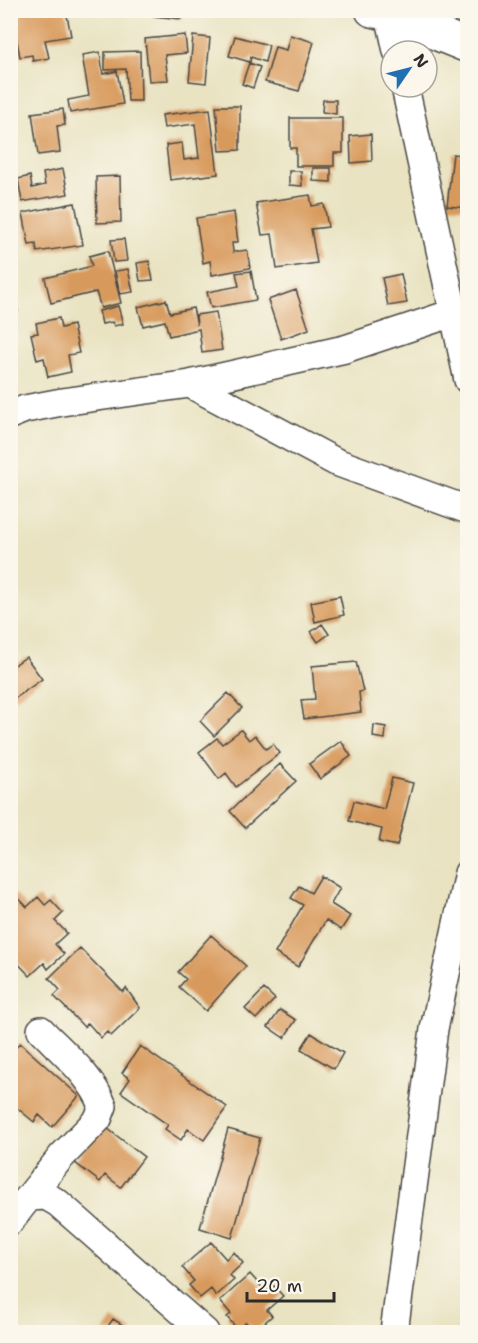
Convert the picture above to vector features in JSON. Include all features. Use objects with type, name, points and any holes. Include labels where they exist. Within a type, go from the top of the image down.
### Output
[{"type":"main road","points":[[380,12],[468,46]]},
{"type":"street","points":[[380,12],[392,39]]},
{"type":"street","points":[[408,99],[468,380]]},
{"type":"street","points":[[10,415],[25,409],[62,402],[190,384],[345,350],[453,313]]},
{"type":"street","points":[[190,384],[336,462],[468,510]]},
{"type":"street","points":[[394,1332],[434,1029],[468,873]]},
{"type":"street","points":[[10,1221],[61,1157],[98,1119],[103,1106],[98,1093],[86,1076],[41,1030]]},
{"type":"street","points":[[28,1197],[46,1196],[58,1203],[205,1332]]},
{"type":"building","points":[[32,10],[66,10],[71,36],[45,40],[49,58],[33,61],[32,55],[20,57],[12,14]]},
{"type":"building","points":[[155,10],[182,10],[181,19],[154,16]]},
{"type":"building","points":[[185,35],[187,53],[165,55],[168,80],[149,81],[145,39]]},
{"type":"building","points":[[290,35],[314,42],[299,91],[265,82],[275,47],[286,50]]},
{"type":"building","points":[[193,36],[210,38],[206,83],[189,81]]},
{"type":"building","points":[[235,36],[269,45],[265,62],[251,57],[250,62],[229,56]]},
{"type":"building","points":[[140,51],[141,101],[128,101],[126,69],[105,70],[105,52]]},
{"type":"building","points":[[100,52],[103,74],[117,71],[123,104],[70,113],[68,100],[89,96],[82,55]]},
{"type":"building","points":[[249,63],[260,67],[253,88],[242,84]]},
{"type":"building","points":[[323,100],[336,100],[336,114],[322,112]]},
{"type":"building","points":[[216,106],[240,106],[240,150],[220,151]]},
{"type":"building","points":[[63,109],[65,125],[57,126],[60,152],[38,155],[32,113]]},
{"type":"building","points":[[210,109],[218,174],[170,180],[166,145],[182,143],[184,160],[199,158],[195,124],[164,128],[162,115]]},
{"type":"building","points":[[290,118],[343,118],[343,153],[334,153],[334,166],[296,166],[296,148],[290,148]]},
{"type":"building","points":[[371,134],[372,161],[351,163],[350,136]]},
{"type":"building","points":[[453,154],[468,156],[468,208],[447,206]]},
{"type":"building","points":[[313,168],[331,168],[331,182],[313,181]]},
{"type":"building","points":[[63,169],[68,194],[22,202],[18,179],[30,176],[32,188],[45,185],[43,173]]},
{"type":"building","points":[[289,171],[301,171],[302,186],[289,185]]},
{"type":"building","points":[[120,176],[121,222],[97,223],[96,177]]},
{"type":"building","points":[[310,195],[312,206],[324,204],[328,227],[311,229],[317,263],[277,269],[272,234],[262,235],[256,203]]},
{"type":"building","points":[[75,203],[83,245],[37,252],[36,244],[29,245],[23,213]]},
{"type":"building","points":[[234,212],[238,242],[232,243],[233,252],[247,250],[250,268],[212,275],[210,261],[203,263],[196,218]]},
{"type":"building","points":[[124,239],[127,261],[114,262],[111,240]]},
{"type":"building","points":[[108,251],[121,303],[101,308],[96,292],[51,303],[45,278],[92,266],[89,256]]},
{"type":"building","points":[[149,261],[153,280],[140,281],[137,263]]},
{"type":"building","points":[[128,269],[133,292],[120,294],[115,271]]},
{"type":"building","points":[[251,271],[256,300],[211,308],[207,292],[239,286],[236,273]]},
{"type":"building","points":[[401,274],[407,303],[388,306],[382,278]]},
{"type":"building","points":[[10,288],[18,311],[10,313]]},
{"type":"building","points":[[296,290],[309,329],[281,339],[268,300]]},
{"type":"building","points":[[166,300],[170,313],[193,308],[197,325],[196,315],[216,312],[222,350],[202,353],[199,329],[169,336],[165,321],[143,326],[138,307]]},
{"type":"building","points":[[118,306],[123,324],[114,326],[112,322],[102,324],[99,311]]},
{"type":"building","points":[[59,318],[61,328],[73,325],[79,353],[68,355],[71,372],[48,377],[44,358],[37,360],[31,334],[38,333],[36,323]]},
{"type":"building","points":[[340,596],[344,615],[315,622],[311,602]]},
{"type":"building","points":[[322,624],[329,634],[318,642],[311,632]]},
{"type":"building","points":[[26,657],[42,679],[10,702],[10,668]]},
{"type":"building","points":[[356,662],[363,691],[359,692],[361,712],[304,719],[301,700],[315,699],[312,666]]},
{"type":"building","points":[[228,693],[242,708],[214,736],[200,721]]},
{"type":"building","points":[[374,725],[386,727],[385,739],[373,737]]},
{"type":"building","points":[[241,730],[249,740],[255,735],[266,749],[273,744],[280,753],[236,787],[226,773],[219,779],[199,752],[217,738],[222,744]]},
{"type":"building","points":[[341,741],[351,756],[320,779],[309,764]]},
{"type":"building","points":[[280,764],[296,781],[245,828],[230,811]]},
{"type":"building","points":[[392,778],[413,783],[397,846],[379,842],[382,829],[349,821],[354,801],[384,809]]},
{"type":"building","points":[[321,876],[340,888],[331,904],[350,916],[341,930],[326,920],[298,967],[275,953],[303,905],[291,898],[299,886],[311,893]]},
{"type":"building","points":[[10,889],[27,907],[38,897],[45,905],[51,900],[63,913],[55,921],[67,933],[55,944],[64,954],[48,969],[44,963],[30,976],[10,955]]},
{"type":"building","points":[[211,935],[246,966],[206,1011],[179,987],[186,979],[178,972]]},
{"type":"building","points":[[80,948],[123,992],[126,988],[140,1008],[111,1036],[107,1032],[101,1038],[88,1023],[84,1027],[54,996],[60,990],[49,978]]},
{"type":"building","points":[[264,989],[275,999],[256,1019],[245,1009]]},
{"type":"building","points":[[280,1010],[296,1020],[284,1038],[268,1027]]},
{"type":"building","points":[[311,1033],[343,1053],[334,1069],[301,1049]]},
{"type":"building","points":[[20,1043],[79,1096],[52,1127],[39,1115],[34,1122],[10,1102],[10,1054]]},
{"type":"building","points":[[140,1046],[227,1107],[204,1140],[188,1129],[181,1140],[165,1129],[168,1125],[121,1092],[130,1079],[122,1073]]},
{"type":"building","points":[[103,1125],[144,1157],[121,1187],[105,1175],[100,1182],[74,1162]]},
{"type":"building","points":[[228,1129],[260,1138],[232,1238],[200,1228]]},
{"type":"building","points":[[211,1242],[226,1259],[234,1252],[243,1263],[230,1275],[234,1280],[216,1296],[211,1289],[200,1298],[189,1285],[194,1281],[182,1267]]},
{"type":"building","points":[[250,1274],[266,1292],[273,1285],[283,1296],[267,1310],[272,1316],[255,1331],[246,1322],[238,1330],[227,1317],[231,1314],[220,1301]]},
{"type":"building","points":[[113,1319],[134,1332],[104,1332]]}]
